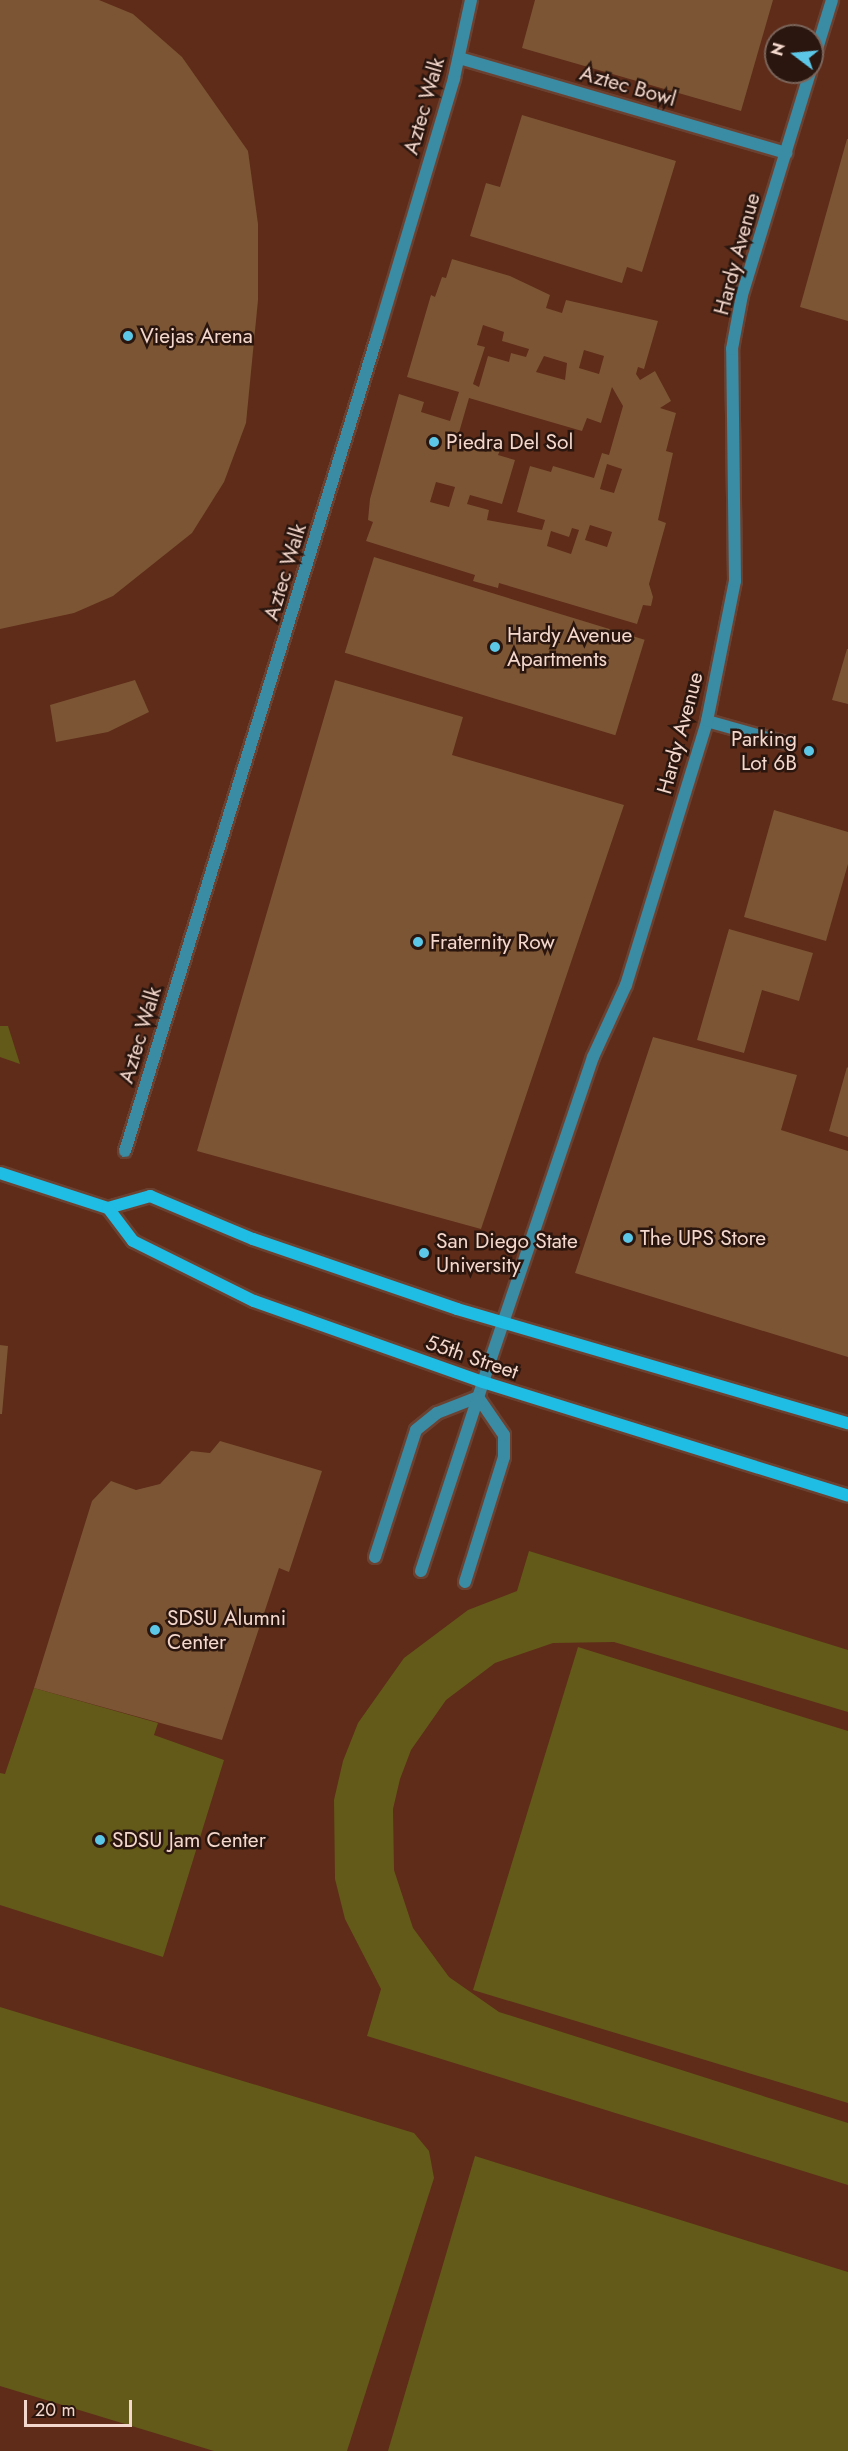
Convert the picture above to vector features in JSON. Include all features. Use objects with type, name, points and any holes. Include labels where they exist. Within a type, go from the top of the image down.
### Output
[{"type":"street","name":"Aztec Walk","points":[[125,1151],[459,58],[471,0]]},
{"type":"street","points":[[824,24],[831,0]]},
{"type":"street","name":"Aztec Bowl","points":[[459,58],[786,153]]},
{"type":"street","name":"Hardy Avenue","points":[[421,1571],[593,1057],[626,985],[707,721],[735,581],[732,349],[742,295],[806,84]]},
{"type":"street","points":[[707,721],[786,743]]},
{"type":"street","points":[[0,1173],[108,1208]]},
{"type":"street","name":"55th Street","points":[[848,1422],[503,1322],[253,1239],[150,1196],[108,1208],[132,1241],[254,1301],[483,1382],[848,1496]]},
{"type":"street","points":[[375,1557],[416,1430],[437,1413],[478,1397],[504,1436],[504,1457],[465,1582]]},
{"type":"shaded area","name":"San Diego State University","points":[[0,0],[848,0],[848,2451],[0,2451]]},
{"type":"shaded area","points":[[0,1026],[8,1026],[20,1064],[0,1057]]},
{"type":"shaded area","points":[[529,1551],[848,1650],[848,1712],[614,1642],[553,1643],[495,1663],[446,1700],[411,1750],[400,1779],[393,1809],[394,1870],[413,1928],[449,1977],[499,2012],[848,2123],[848,2185],[367,2036],[381,1989],[345,1919],[335,1879],[334,1800],[343,1761],[358,1723],[404,1658],[468,1610],[517,1591]]},
{"type":"shaded area","points":[[578,1647],[848,1731],[848,2103],[473,1990]]},
{"type":"shaded area","name":"SDSU Jam Center","points":[[34,1688],[158,1723],[154,1735],[224,1760],[163,1957],[0,1905],[0,1773],[5,1774]]},
{"type":"shaded area","points":[[0,2007],[414,2133],[429,2151],[434,2178],[347,2451],[214,2451],[0,2386]]},
{"type":"shaded area","points":[[475,2156],[848,2272],[848,2451],[388,2451]]},
{"type":"building","name":"Viejas Arena","points":[[0,0],[99,0],[133,14],[182,57],[248,151],[258,224],[258,300],[246,423],[224,482],[192,533],[113,596],[74,613],[0,629]]},
{"type":"building","points":[[535,0],[773,0],[766,24],[764,24],[764,31],[741,111],[522,48]]},
{"type":"building","points":[[522,115],[676,161],[642,272],[627,267],[622,283],[470,236],[486,183],[500,187]]},
{"type":"building","points":[[848,139],[848,321],[800,307]]},
{"type":"building","name":"Piedra Del Sol","points":[[452,259],[510,276],[550,295],[546,308],[562,313],[566,300],[658,321],[644,369],[638,367],[636,374],[640,380],[655,371],[671,401],[660,408],[676,413],[666,451],[673,453],[658,520],[666,523],[649,584],[653,597],[651,606],[643,605],[637,624],[499,583],[498,588],[473,581],[475,575],[366,541],[373,522],[368,520],[370,499],[399,394],[424,402],[421,412],[450,421],[459,392],[407,377],[431,295],[435,297],[442,277],[446,278]],"holes":[[[483,325],[504,332],[502,341],[529,349],[526,357],[511,353],[509,362],[488,356],[479,387],[473,384],[485,347],[477,345]],[[584,350],[604,356],[599,374],[579,368]],[[544,356],[567,363],[565,380],[536,372]],[[612,387],[623,406],[609,455],[602,453],[594,478],[553,466],[551,472],[530,466],[517,512],[545,520],[542,530],[487,520],[489,510],[467,504],[470,495],[502,504],[515,460],[498,455],[501,448],[458,436],[469,398],[582,431],[587,418],[601,423]],[[607,464],[622,469],[614,493],[600,489]],[[436,482],[455,487],[449,507],[430,502]],[[590,525],[612,532],[607,547],[585,540]],[[572,528],[579,530],[571,554],[547,546],[551,531],[569,537]]]},
{"type":"building","name":"Hardy Avenue Apartments","points":[[374,557],[645,640],[615,735],[345,653]]},
{"type":"building","points":[[848,649],[848,704],[832,700]]},
{"type":"building","points":[[135,680],[149,712],[108,732],[56,742],[50,705]]},
{"type":"building","name":"Fraternity Row","points":[[335,680],[463,717],[452,755],[624,805],[481,1229],[197,1151]]},
{"type":"building","points":[[774,810],[848,832],[848,864],[826,941],[744,917]]},
{"type":"building","points":[[729,929],[813,953],[799,1001],[762,990],[744,1053],[697,1040]]},
{"type":"building","points":[[653,1037],[797,1075],[781,1130],[848,1151],[848,1357],[575,1273]]},
{"type":"building","points":[[848,1068],[848,1137],[829,1131]]},
{"type":"building","points":[[0,1345],[8,1346],[2,1414],[0,1414]]},
{"type":"building","name":"SDSU Alumni Center","points":[[220,1441],[322,1471],[289,1572],[279,1568],[222,1740],[34,1688],[92,1501],[111,1481],[136,1490],[160,1484],[191,1451],[210,1453]]},
{"type":"place","name":"Viejas Arena","points":[[128,336]]},
{"type":"place","name":"Piedra Del Sol","points":[[434,442]]},
{"type":"place","name":"Hardy Avenue Apartments","points":[[495,647]]},
{"type":"place","name":"Parking Lot 6B","points":[[809,751]]},
{"type":"place","name":"Fraternity Row","points":[[418,942]]},
{"type":"place","name":"The UPS Store","points":[[628,1238]]},
{"type":"place","name":"San Diego State University","points":[[424,1253]]},
{"type":"place","name":"SDSU Alumni Center","points":[[155,1630]]},
{"type":"place","name":"SDSU Jam Center","points":[[100,1840]]}]
